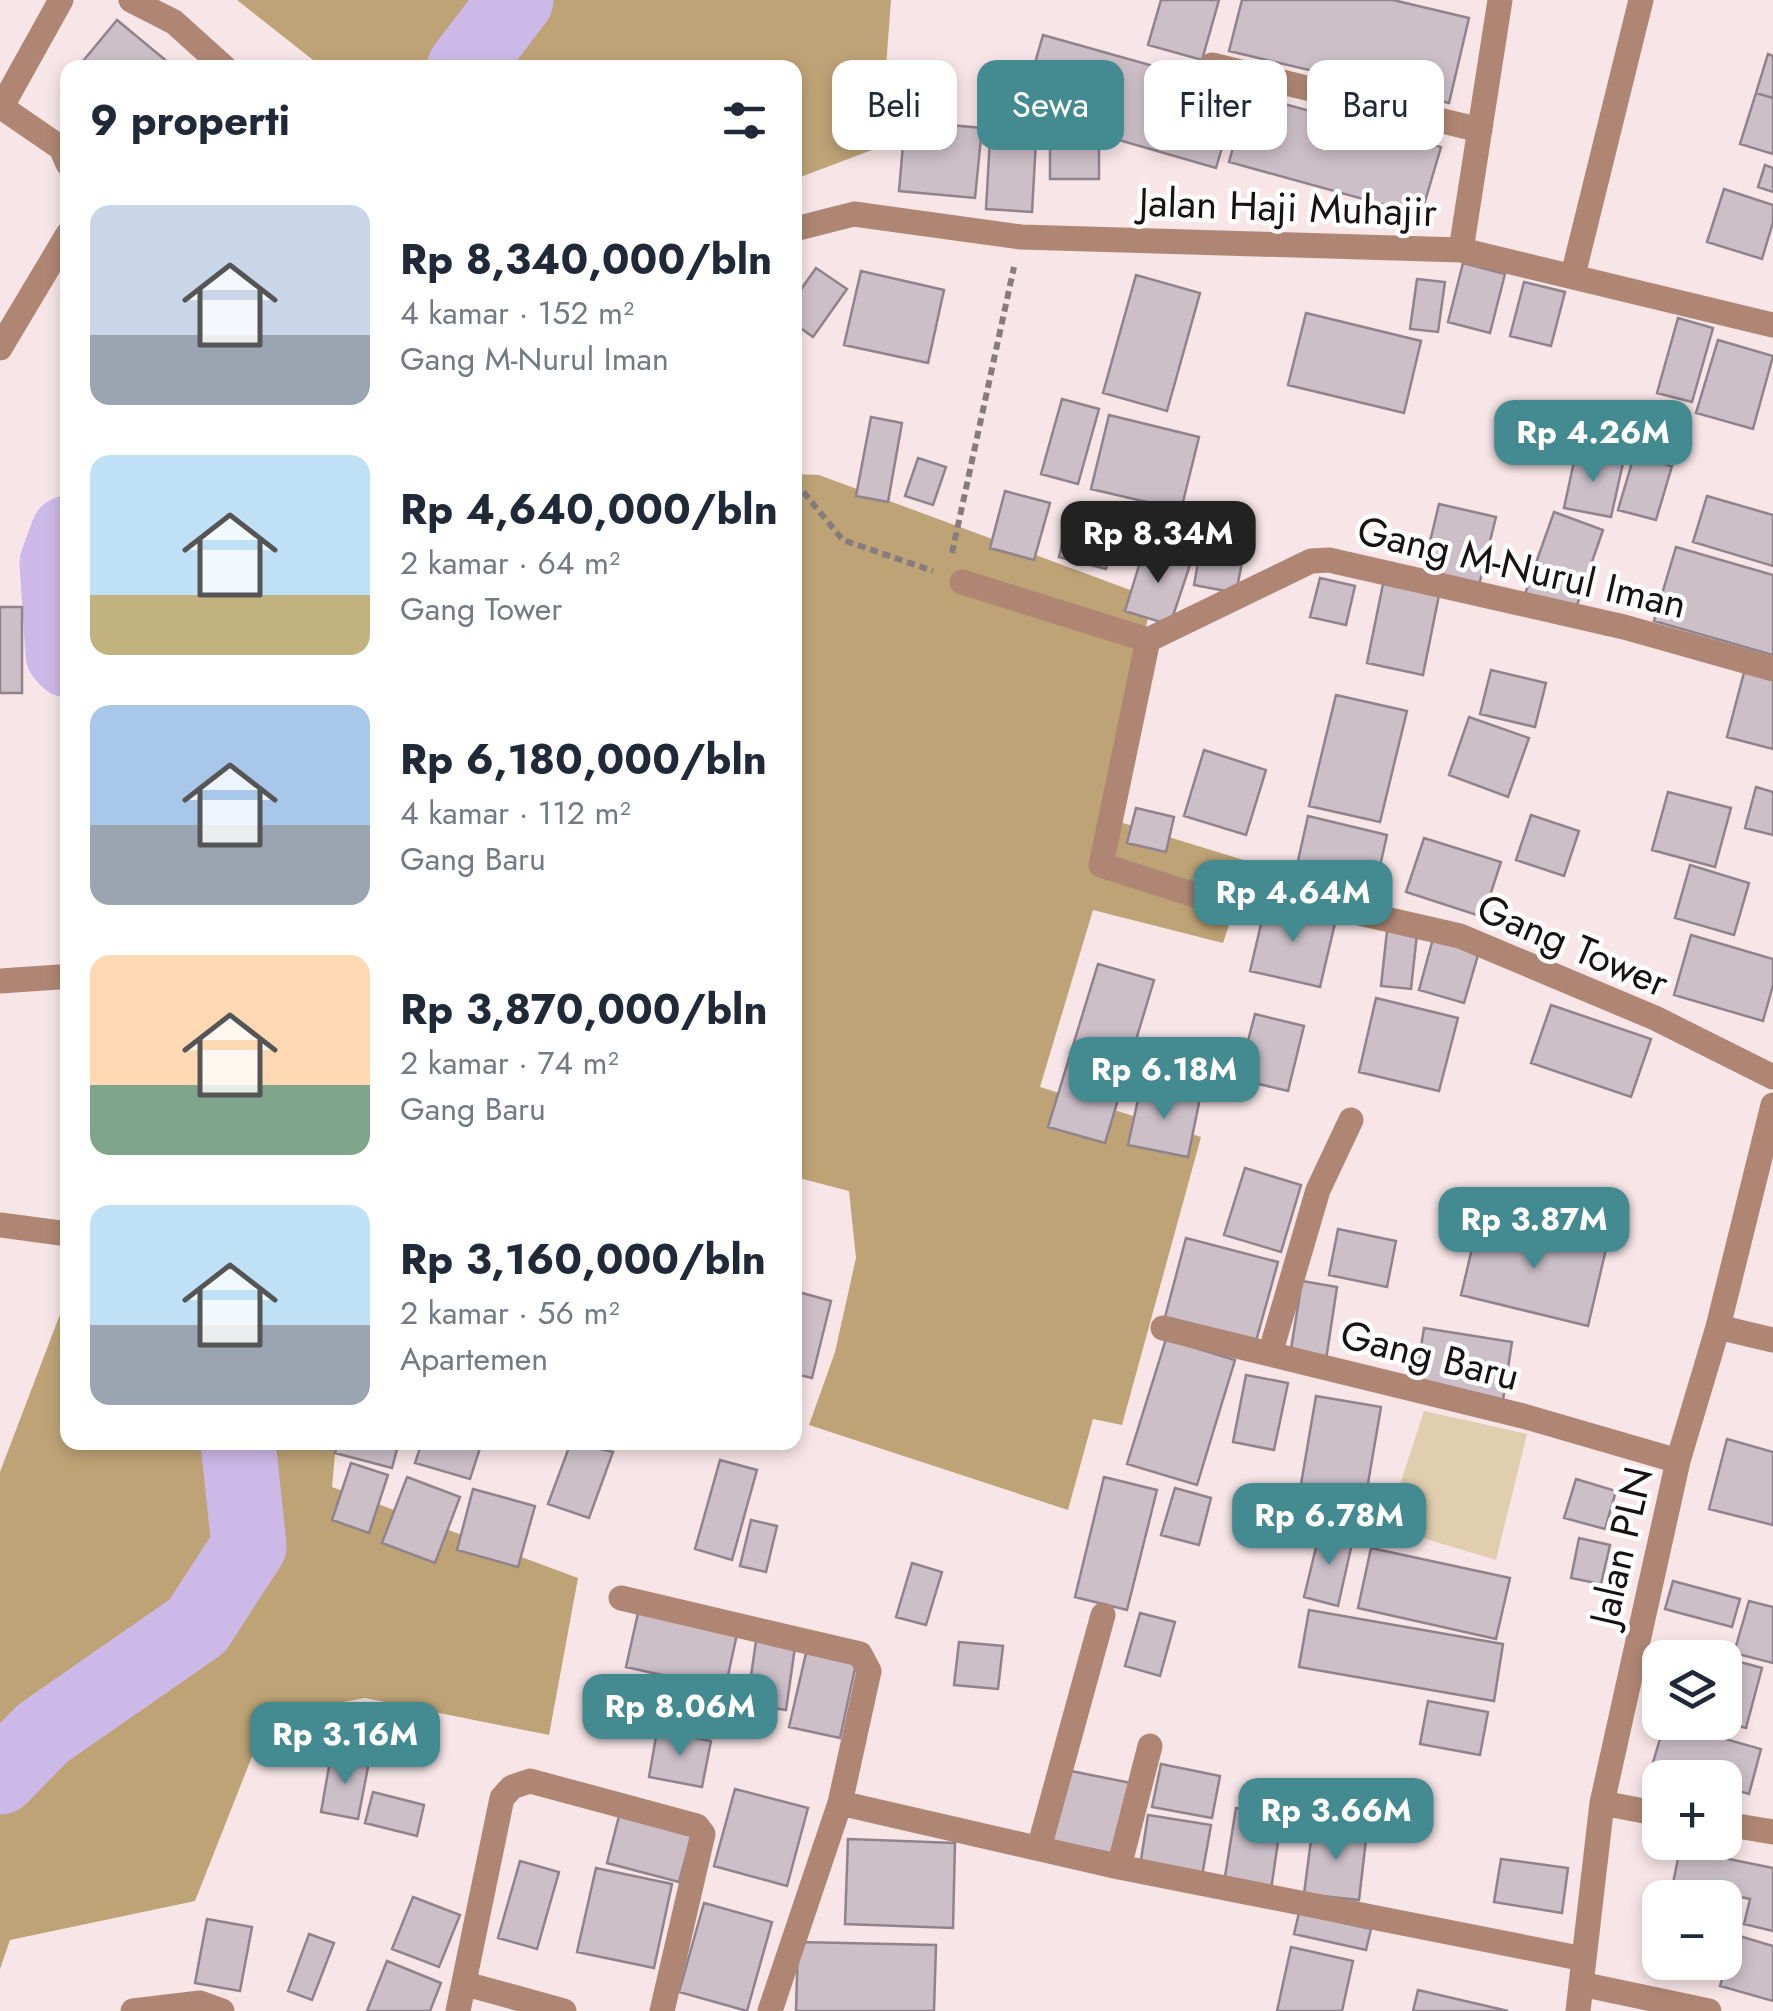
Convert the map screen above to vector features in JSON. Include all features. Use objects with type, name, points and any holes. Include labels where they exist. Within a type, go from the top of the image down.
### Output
[{"type":"street","points":[[60,0],[1,106],[60,147]]},
{"type":"street","points":[[131,0],[174,22],[217,60]]},
{"type":"street","points":[[1461,250],[1500,0]]},
{"type":"street","points":[[1573,275],[1640,0]]},
{"type":"street","points":[[1287,82],[1480,130]]},
{"type":"street","name":"Jalan Haji Muhajir","points":[[802,227],[854,214],[1020,236],[1461,250],[1773,326]]},
{"type":"street","points":[[0,348],[60,247]]},
{"type":"street","name":"Gang M-Nurul Iman","points":[[1148,640],[1311,561],[1328,560],[1624,627],[1773,668]]},
{"type":"street","points":[[962,582],[1148,640]]},
{"type":"street","name":"Gang Tower","points":[[1148,640],[1101,865],[1204,898],[1289,897],[1460,936],[1655,1018],[1773,1077]]},
{"type":"street","points":[[0,981],[59,977]]},
{"type":"street","name":"Jalan PLN","points":[[1578,2011],[1602,1803],[1678,1462],[1769,1146],[1773,1105]]},
{"type":"street","points":[[1270,1354],[1318,1190],[1351,1120]]},
{"type":"street","points":[[0,1226],[60,1233]]},
{"type":"street","points":[[1718,1327],[1773,1340]]},
{"type":"street","name":"Gang Baru","points":[[1163,1328],[1523,1416],[1678,1462]]},
{"type":"street","points":[[621,1598],[860,1654],[870,1678],[840,1803],[770,2011]]},
{"type":"street","points":[[1038,1848],[1103,1615]]},
{"type":"street","points":[[1119,1867],[1150,1746]]},
{"type":"street","points":[[458,2011],[502,1798],[512,1787],[530,1781],[697,1826],[703,1834],[662,2011]]},
{"type":"street","points":[[840,1803],[1583,1972],[1709,2011]]},
{"type":"street","points":[[1602,1803],[1642,1811]]},
{"type":"street","points":[[1742,1827],[1773,1832]]},
{"type":"street","points":[[466,1984],[564,2011]]},
{"type":"street","points":[[133,2011],[200,2003],[222,2011]]},
{"type":"path","points":[[962,582],[951,547],[1020,236]]},
{"type":"path","points":[[802,490],[843,540],[962,582]]},
{"type":"shaded area","points":[[237,0],[891,0],[887,60],[832,60],[832,150],[872,150],[802,176],[802,60],[313,60]]},
{"type":"shaded area","points":[[802,474],[819,475],[1152,598],[1107,818],[1250,862],[1223,943],[1093,910],[1040,1087],[1201,1137],[1122,1425],[1093,1419],[1068,1510],[809,1425],[835,1352],[856,1258],[849,1191],[802,1179]]},
{"type":"shaded area","points":[[60,1314],[60,1450],[335,1450],[332,1487],[578,1578],[549,1735],[365,1698],[268,1716],[195,1901],[10,1940],[0,1969],[0,1472]]},
{"type":"shaded area","points":[[1424,1411],[1527,1434],[1496,1560],[1386,1527]]},
{"type":"building","points":[[1161,0],[1219,0],[1202,60],[1148,45]]},
{"type":"building","points":[[1242,0],[1393,0],[1469,18],[1449,103],[1444,102],[1444,60],[1307,60],[1307,69],[1287,65],[1287,60],[1267,60],[1229,51]]},
{"type":"building","points":[[117,20],[165,60],[84,60]]},
{"type":"building","points":[[1043,35],[1144,63],[1144,147],[1124,142],[1124,60],[1036,60]]},
{"type":"building","points":[[1768,54],[1773,56],[1773,98],[1756,93]]},
{"type":"building","points":[[1756,93],[1773,98],[1773,154],[1740,144]]},
{"type":"building","points":[[1287,105],[1307,110],[1307,150],[1440,150],[1421,215],[1229,162],[1232,150],[1287,150]]},
{"type":"building","points":[[957,126],[977,128],[980,150],[975,198],[899,191],[903,150],[957,150]]},
{"type":"building","points":[[989,150],[1035,150],[1032,212],[986,209]]},
{"type":"building","points":[[1050,150],[1099,150],[1099,179],[1050,179]]},
{"type":"building","points":[[1153,150],[1221,150],[1216,168]]},
{"type":"building","points":[[1765,165],[1773,168],[1773,192],[1758,187]]},
{"type":"building","points":[[1724,189],[1773,205],[1773,222],[1762,259],[1707,242]]},
{"type":"building","points":[[1463,263],[1505,274],[1490,333],[1448,322]]},
{"type":"building","points":[[816,268],[847,289],[813,337],[802,329],[802,288]]},
{"type":"building","points":[[861,271],[944,290],[928,363],[844,345]]},
{"type":"building","points":[[1136,275],[1200,293],[1167,411],[1103,393]]},
{"type":"building","points":[[1417,279],[1445,282],[1438,332],[1410,329]]},
{"type":"building","points":[[1524,282],[1565,292],[1551,346],[1510,336]]},
{"type":"building","points":[[1306,313],[1421,341],[1404,413],[1288,385]]},
{"type":"building","points":[[1678,318],[1713,328],[1692,402],[1657,393]]},
{"type":"building","points":[[1718,340],[1773,356],[1753,429],[1696,413]]},
{"type":"building","points":[[1062,399],[1099,409],[1078,484],[1041,474]]},
{"type":"building","points":[[1109,415],[1199,437],[1181,510],[1091,489]]},
{"type":"building","points":[[871,417],[902,423],[888,502],[856,496]]},
{"type":"building","points":[[1576,452],[1623,463],[1611,517],[1564,508]]},
{"type":"building","points":[[1634,456],[1672,466],[1656,520],[1618,510]]},
{"type":"building","points":[[918,458],[946,467],[933,505],[905,496]]},
{"type":"building","points":[[1005,491],[1050,503],[1034,560],[990,548]]},
{"type":"building","points":[[1707,496],[1773,515],[1773,566],[1693,542]]},
{"type":"building","points":[[1439,504],[1496,517],[1479,585],[1423,571]]},
{"type":"building","points":[[1554,512],[1603,530],[1575,611],[1525,594]]},
{"type":"building","points":[[1069,515],[1117,527],[1106,569],[1059,557]]},
{"type":"building","points":[[1204,529],[1247,537],[1236,593],[1194,585]]},
{"type":"building","points":[[1145,546],[1191,562],[1170,625],[1125,611]]},
{"type":"building","points":[[1676,547],[1773,575],[1773,655],[1654,621]]},
{"type":"building","points":[[1320,578],[1355,586],[1346,625],[1310,617]]},
{"type":"building","points":[[1383,584],[1439,595],[1423,675],[1367,663]]},
{"type":"building","points":[[0,607],[22,607],[22,693],[0,693]]},
{"type":"building","points":[[1746,665],[1773,672],[1773,749],[1727,737]]},
{"type":"building","points":[[1491,670],[1546,683],[1535,727],[1480,714]]},
{"type":"building","points":[[1336,695],[1407,711],[1380,822],[1309,806]]},
{"type":"building","points":[[1469,717],[1529,738],[1508,797],[1449,775]]},
{"type":"building","points":[[1204,750],[1266,770],[1246,835],[1184,816]]},
{"type":"building","points":[[1756,787],[1773,792],[1773,835],[1745,828]]},
{"type":"building","points":[[1668,792],[1731,808],[1715,867],[1652,850]]},
{"type":"building","points":[[1136,808],[1174,817],[1166,852],[1127,843]]},
{"type":"building","points":[[1531,815],[1579,831],[1564,876],[1516,860]]},
{"type":"building","points":[[1308,816],[1387,835],[1374,893],[1295,874]]},
{"type":"building","points":[[1424,838],[1501,862],[1483,917],[1406,892]]},
{"type":"building","points":[[1690,865],[1749,883],[1734,935],[1675,918]]},
{"type":"building","points":[[1266,903],[1336,919],[1320,987],[1250,971]]},
{"type":"building","points":[[1387,931],[1417,934],[1411,989],[1381,986]]},
{"type":"building","points":[[1434,935],[1480,948],[1464,1003],[1419,990]]},
{"type":"building","points":[[1691,935],[1773,959],[1773,985],[1763,1021],[1674,995]]},
{"type":"building","points":[[1098,964],[1154,980],[1105,1143],[1048,1127]]},
{"type":"building","points":[[1376,998],[1458,1018],[1439,1091],[1359,1072]]},
{"type":"building","points":[[1551,1005],[1651,1039],[1631,1097],[1531,1063]]},
{"type":"building","points":[[1255,1014],[1304,1026],[1288,1091],[1238,1079]]},
{"type":"building","points":[[1141,1086],[1200,1098],[1188,1157],[1128,1145]]},
{"type":"building","points":[[1245,1168],[1301,1185],[1281,1252],[1224,1235]]},
{"type":"building","points":[[1479,1219],[1606,1249],[1588,1326],[1461,1295]]},
{"type":"building","points":[[1338,1229],[1396,1241],[1387,1287],[1329,1275]]},
{"type":"building","points":[[1186,1238],[1278,1262],[1256,1341],[1165,1317]]},
{"type":"building","points":[[1302,1281],[1337,1287],[1326,1360],[1290,1355]]},
{"type":"building","points":[[802,1293],[831,1301],[812,1378],[802,1376]]},
{"type":"building","points":[[1424,1328],[1512,1342],[1503,1400],[1415,1385]]},
{"type":"building","points":[[1166,1339],[1235,1360],[1197,1485],[1127,1464]]},
{"type":"building","points":[[1246,1375],[1288,1383],[1274,1450],[1233,1442]]},
{"type":"building","points":[[1316,1396],[1381,1407],[1364,1507],[1299,1496]]},
{"type":"building","points":[[1727,1439],[1773,1452],[1773,1525],[1709,1509]]},
{"type":"building","points":[[336,1450],[397,1450],[392,1468],[335,1453]]},
{"type":"building","points":[[419,1450],[479,1450],[470,1479],[415,1463]]},
{"type":"building","points":[[568,1450],[613,1452],[589,1518],[548,1504]]},
{"type":"building","points":[[720,1460],[757,1470],[732,1560],[695,1549]]},
{"type":"building","points":[[351,1463],[388,1475],[369,1533],[332,1520]]},
{"type":"building","points":[[407,1477],[460,1497],[435,1563],[382,1543]]},
{"type":"building","points":[[1104,1477],[1157,1490],[1127,1610],[1075,1597]]},
{"type":"building","points":[[1576,1479],[1616,1491],[1605,1529],[1564,1518]]},
{"type":"building","points":[[1175,1488],[1211,1498],[1199,1545],[1161,1535]]},
{"type":"building","points":[[473,1489],[535,1506],[518,1567],[457,1550]]},
{"type":"building","points":[[751,1520],[777,1526],[766,1572],[740,1566]]},
{"type":"building","points":[[1320,1531],[1353,1539],[1338,1606],[1304,1597]]},
{"type":"building","points":[[1579,1538],[1610,1545],[1601,1584],[1571,1578]]},
{"type":"building","points":[[1371,1548],[1510,1578],[1496,1639],[1358,1608]]},
{"type":"building","points":[[912,1563],[942,1572],[926,1625],[896,1617]]},
{"type":"building","points":[[1673,1581],[1740,1599],[1732,1627],[1665,1609]]},
{"type":"building","points":[[1749,1601],[1773,1607],[1773,1663],[1742,1655],[1742,1640],[1738,1640]]},
{"type":"building","points":[[640,1604],[739,1625],[725,1689],[626,1667]]},
{"type":"building","points":[[1309,1610],[1503,1644],[1494,1701],[1299,1667]]},
{"type":"building","points":[[1140,1613],[1175,1622],[1160,1676],[1125,1666]]},
{"type":"building","points":[[756,1641],[795,1647],[786,1710],[747,1704]]},
{"type":"building","points":[[959,1642],[1003,1646],[998,1689],[954,1685]]},
{"type":"building","points":[[806,1653],[856,1664],[840,1738],[789,1727]]},
{"type":"building","points":[[1742,1663],[1762,1668],[1746,1728],[1742,1727]]},
{"type":"building","points":[[641,1676],[681,1682],[674,1722],[634,1716]]},
{"type":"building","points":[[1428,1701],[1488,1712],[1480,1755],[1420,1744]]},
{"type":"building","points":[[657,1731],[711,1741],[702,1787],[649,1777]]},
{"type":"building","points":[[1660,1740],[1729,1740],[1761,1749],[1749,1794],[1742,1792],[1742,1760],[1654,1760]]},
{"type":"building","points":[[331,1755],[369,1762],[358,1819],[321,1812]]},
{"type":"building","points":[[1161,1764],[1220,1776],[1212,1818],[1152,1807]]},
{"type":"building","points":[[1066,1770],[1131,1783],[1116,1854],[1051,1841]]},
{"type":"building","points":[[735,1789],[808,1808],[787,1886],[714,1866]]},
{"type":"building","points":[[373,1792],[424,1805],[417,1836],[365,1823]]},
{"type":"building","points":[[1236,1808],[1282,1814],[1271,1890],[1224,1883]]},
{"type":"building","points":[[1148,1815],[1211,1825],[1202,1876],[1140,1866]]},
{"type":"building","points":[[619,1816],[692,1834],[679,1882],[607,1863]]},
{"type":"building","points":[[1313,1825],[1367,1831],[1359,1900],[1304,1894]]},
{"type":"building","points":[[848,1839],[955,1843],[953,1928],[845,1924]]},
{"type":"building","points":[[1501,1859],[1568,1868],[1562,1913],[1494,1902]]},
{"type":"building","points":[[1678,1860],[1734,1860],[1773,1868],[1773,1931],[1744,1924],[1750,1899],[1742,1897],[1742,1880],[1674,1880]]},
{"type":"building","points":[[520,1861],[559,1872],[537,1949],[498,1938]]},
{"type":"building","points":[[596,1868],[672,1884],[654,1968],[577,1952]]},
{"type":"building","points":[[413,1897],[460,1915],[439,1967],[392,1949]]},
{"type":"building","points":[[704,1903],[772,1922],[747,2011],[679,1992]]},
{"type":"building","points":[[1299,1913],[1371,1929],[1366,1950],[1294,1934]]},
{"type":"building","points":[[207,1919],[252,1927],[240,1991],[195,1983]]},
{"type":"building","points":[[309,1934],[334,1943],[312,2000],[288,1991]]},
{"type":"building","points":[[1742,1937],[1773,1946],[1773,2001],[1720,1986],[1722,1980],[1742,1980]]},
{"type":"building","points":[[798,1942],[936,1945],[934,2011],[796,2011]]},
{"type":"building","points":[[1291,1947],[1353,1961],[1342,2011],[1277,2011]]},
{"type":"building","points":[[387,1961],[441,1983],[430,2011],[367,2011]]},
{"type":"building","points":[[1418,1990],[1508,2011],[1413,2011]]},
{"type":"waterway","points":[[470,60],[516,0]]},
{"type":"waterway","points":[[60,555],[60,608]]},
{"type":"waterway","points":[[0,1777],[43,1733],[197,1626],[249,1546],[239,1450]]}]
